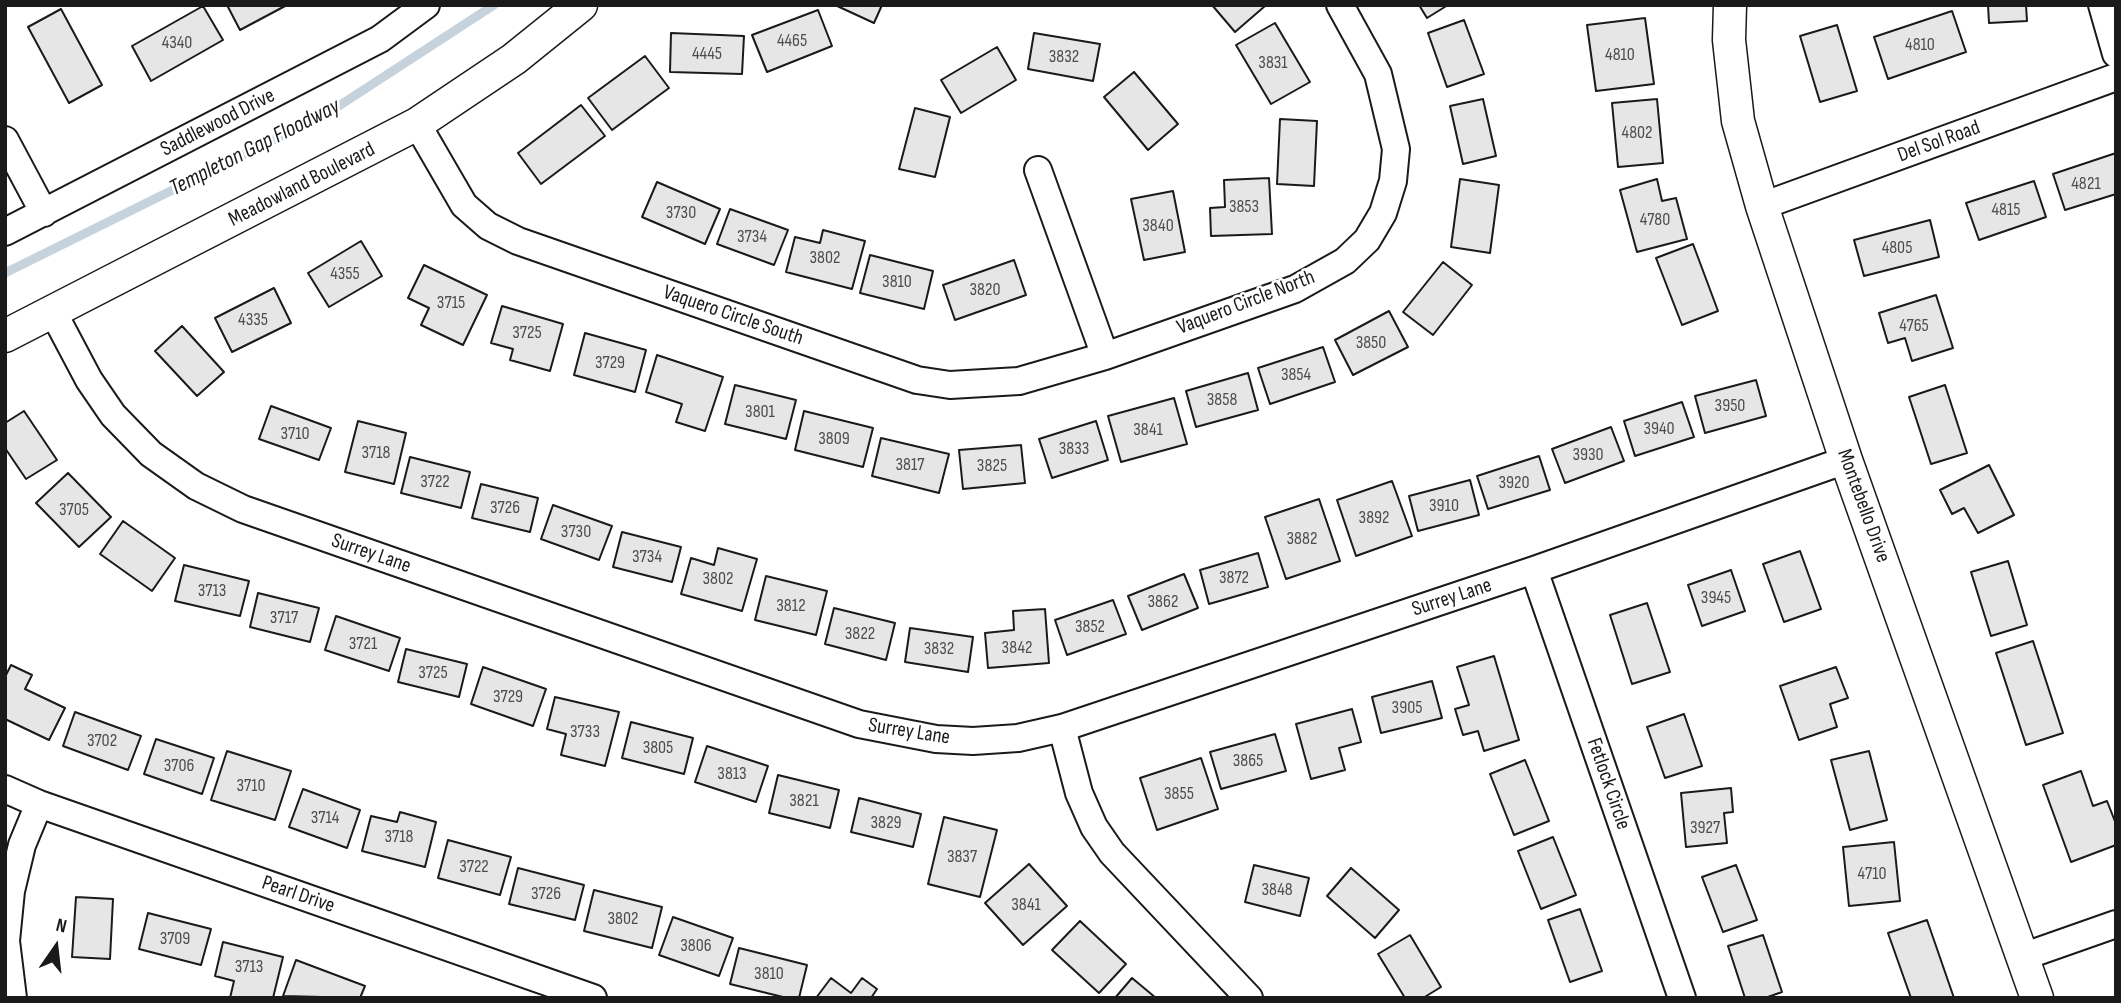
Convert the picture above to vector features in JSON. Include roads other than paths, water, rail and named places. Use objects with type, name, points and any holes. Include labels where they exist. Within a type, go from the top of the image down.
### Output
[{"type":"street","name":"Saddlewood Drive","points":[[5,232],[380,39],[426,5]]},
{"type":"street","name":"Meadowland Boulevard","points":[[5,336],[417,124],[514,59],[581,5]]},
{"type":"street","name":"Vaquero Circle North","points":[[1156,337],[1305,283],[1345,261],[1367,240],[1383,213],[1393,181],[1396,149],[1378,74],[1340,5]]},
{"type":"street","name":"Montebello Drive","points":[[1730,5],[1728,40],[1738,121],[1762,206],[1846,460],[2025,956],[2037,998]]},
{"type":"street","points":[[2102,5],[2116,54]]},
{"type":"street","name":"Del Sol Road","points":[[1762,206],[2116,77]]},
{"type":"street","name":"Vaquero Circle South","points":[[417,124],[464,205],[488,226],[518,241],[917,380],[950,385],[1007,382],[1105,356],[1156,337]]},
{"type":"street","points":[[5,140],[44,213]]},
{"type":"street","points":[[1038,170],[1105,356]]},
{"type":"street","name":"Surrey Lane","points":[[53,312],[89,380],[113,415],[132,435],[151,454],[196,486],[243,509],[859,724],[936,739],[973,741],[1018,738],[1062,728],[1534,570],[1846,460]]},
{"type":"street","name":"Fetlock Circle","points":[[1534,570],[1682,998]]},
{"type":"street","points":[[1062,728],[1079,793],[1094,827],[1112,853],[1249,998]]},
{"type":"street","name":"Pearl Drive","points":[[5,789],[39,804],[593,998]]},
{"type":"street","points":[[13,998],[6,941],[10,891],[22,845],[39,804]]},
{"type":"street","points":[[2025,956],[2116,924]]},
{"type":"waterway","name":"Templeton Gap Floodway","points":[[5,273],[328,113],[494,5]]}]
